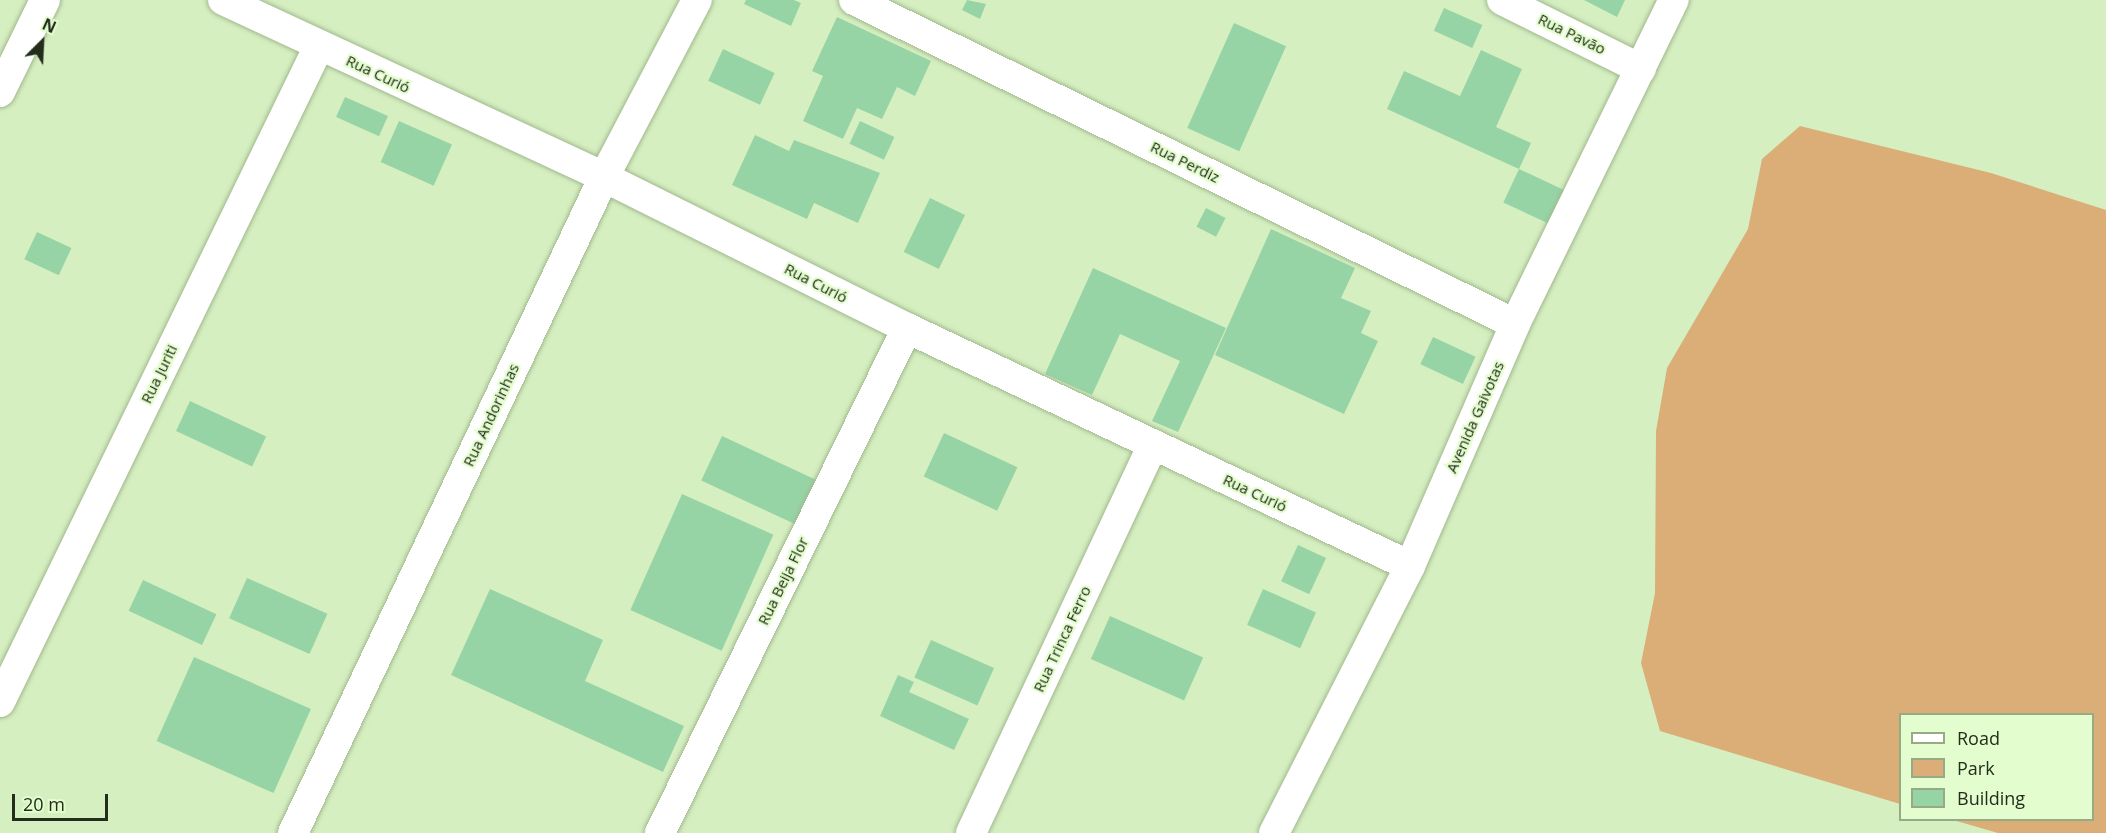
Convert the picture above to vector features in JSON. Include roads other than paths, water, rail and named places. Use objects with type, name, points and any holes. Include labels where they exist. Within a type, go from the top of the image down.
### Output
[{"type":"street","points":[[0,92],[45,0]]},
{"type":"street","name":"Rua Curió","points":[[223,0],[604,177],[907,328],[1410,566]]},
{"type":"street","name":"Rua Andorinhas","points":[[293,833],[604,177],[697,0]]},
{"type":"street","name":"Rua Perdiz","points":[[854,0],[1515,324]]},
{"type":"street","name":"Rua Pavão","points":[[1502,0],[1641,69]]},
{"type":"street","name":"Avenida Gaivotas","points":[[1274,833],[1410,566],[1515,324],[1674,0]]},
{"type":"street","name":"Rua Juriti","points":[[0,702],[319,46]]},
{"type":"street","name":"Rua Beija Flor","points":[[660,833],[907,328]]},
{"type":"street","name":"Rua Trinca Ferro","points":[[971,833],[1153,445]]}]
